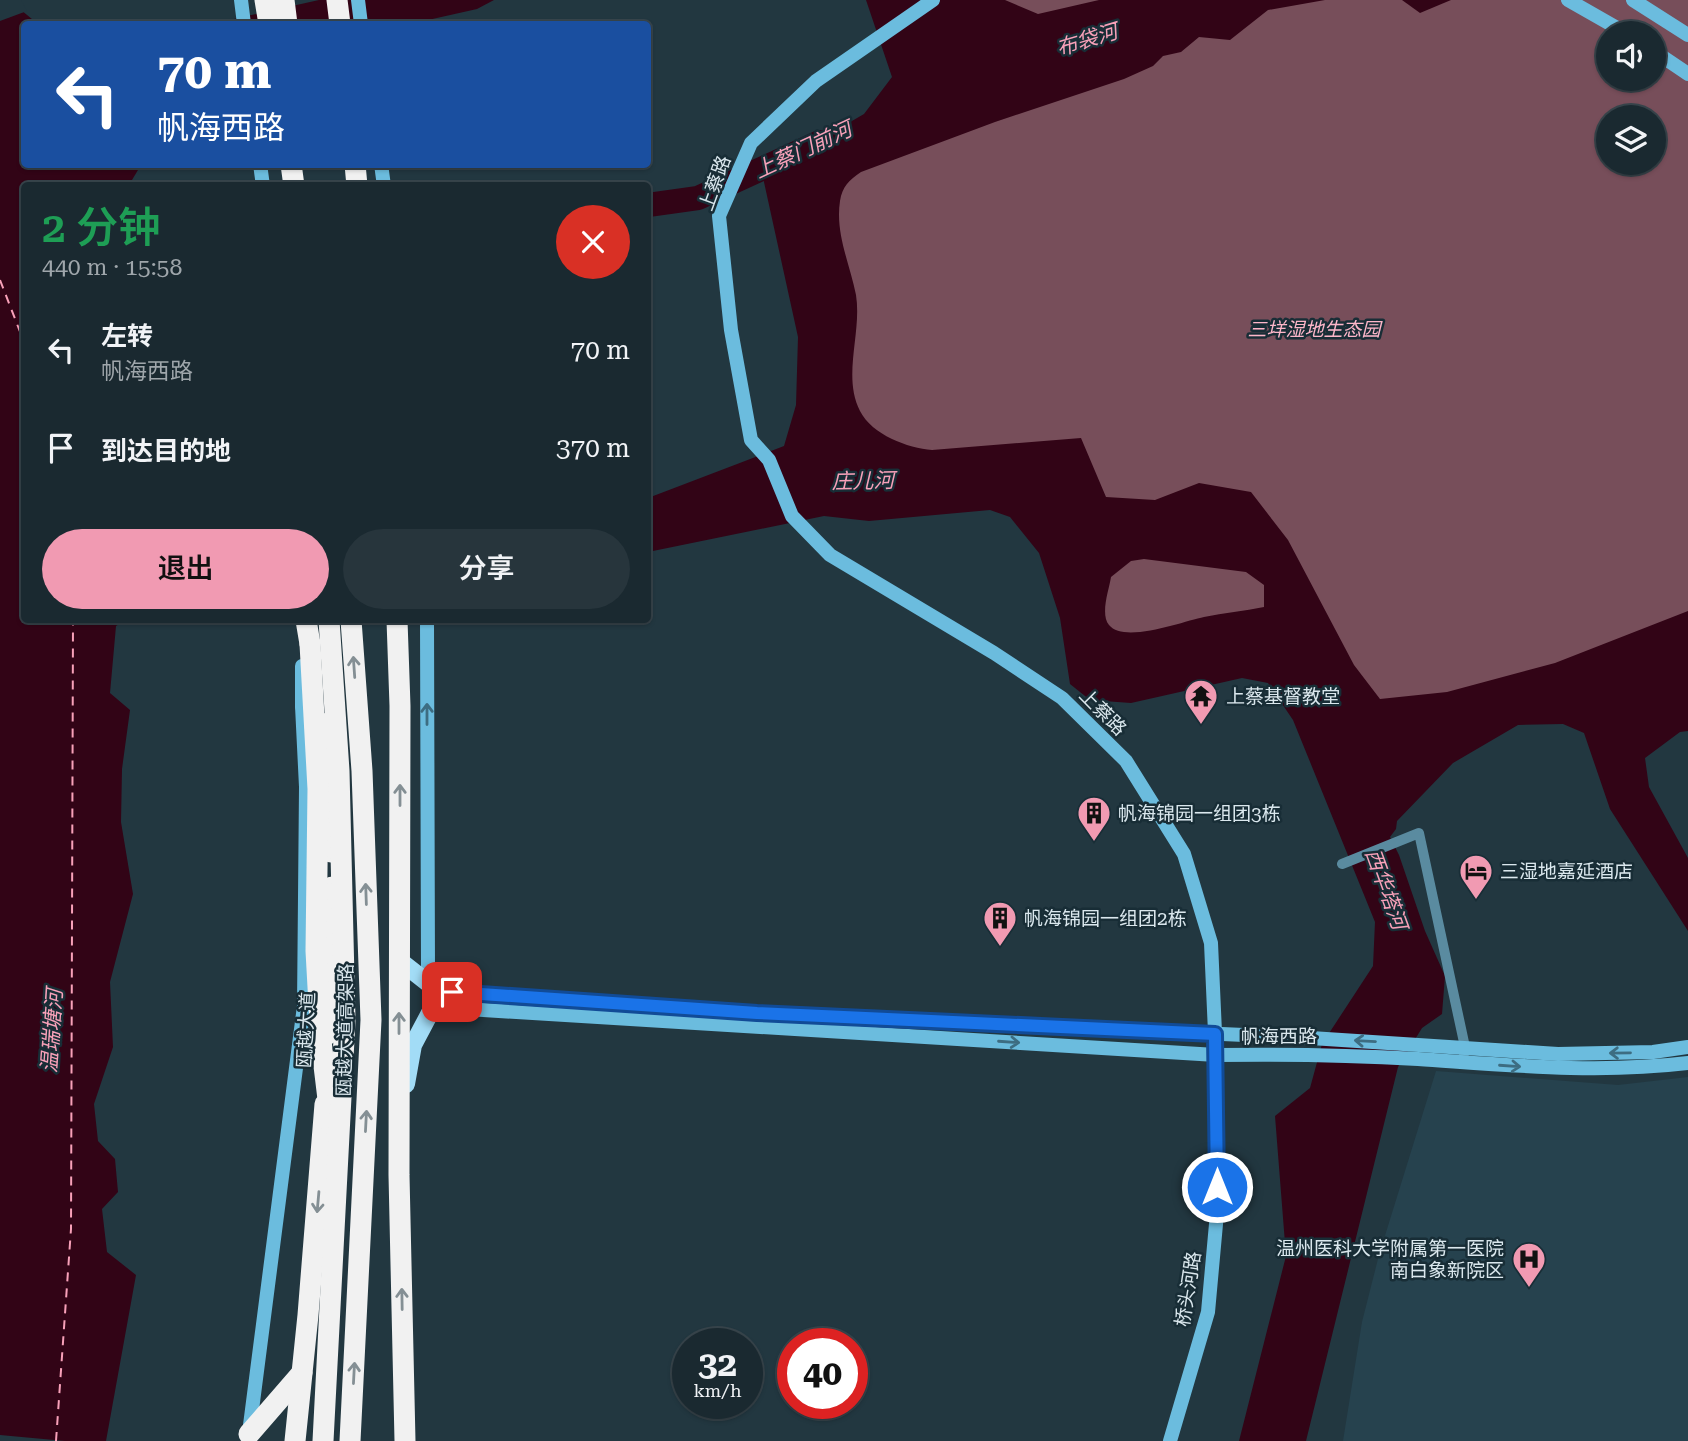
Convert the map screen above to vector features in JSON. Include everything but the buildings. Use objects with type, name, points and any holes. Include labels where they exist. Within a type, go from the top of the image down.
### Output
[{"type":"highway","points":[[258,0],[261,21]]},
{"type":"highway","points":[[265,0],[268,21]]},
{"type":"highway","points":[[284,0],[287,21]]},
{"type":"highway","points":[[337,0],[340,21]]},
{"type":"highway","points":[[305,623],[310,644],[318,789],[316,951],[321,1041],[338,1183]]},
{"type":"highway","name":"瓯越大道","points":[[295,1441],[324,1126],[331,968],[331,847],[327,770],[330,623]]},
{"type":"highway","name":"瓯越大道高架路","points":[[323,1441],[345,1020],[339,771],[330,623]]},
{"type":"highway","name":"瓯越大道高架路","points":[[351,623],[362,771],[370,1020],[351,1441]]},
{"type":"highway","points":[[397,623],[400,706],[399,1175],[405,1441]]},
{"type":"highway","points":[[248,1438],[302,1373]]},
{"type":"main road","points":[[399,1175],[404,1096],[413,1045],[431,1011],[452,1000],[400,961]]},
{"type":"street","points":[[241,0],[244,21]]},
{"type":"street","points":[[358,0],[361,21]]},
{"type":"street","name":"上蔡路","points":[[933,0],[817,81],[751,143],[719,216],[731,330],[751,440],[769,460],[792,516],[830,555],[994,653],[1062,698],[1126,761],[1184,854],[1211,943],[1216,1055]]},
{"type":"street","points":[[1568,0],[1605,21]]},
{"type":"street","points":[[1633,0],[1688,35]]},
{"type":"street","points":[[1666,59],[1688,74]]},
{"type":"street","points":[[248,1438],[304,1006],[304,623]]},
{"type":"street","points":[[427,623],[428,969],[452,1000]]},
{"type":"street","points":[[302,706],[327,770]]},
{"type":"street","points":[[1342,864],[1419,833],[1465,1047],[1462,1063]]},
{"type":"street","name":"帆海西路","points":[[452,1000],[1311,1038],[1558,1054],[1653,1052],[1688,1048]]},
{"type":"street","name":"帆海西路","points":[[452,1000],[1216,1055],[1310,1054],[1558,1070],[1654,1067],[1688,1063]]},
{"type":"street","name":"桥头河路","points":[[1170,1441],[1208,1312],[1217,1213],[1216,1055]]},
{"type":"shaded area","name":"温州医科大学附属第一医院 南白象新院区","points":[[1436,1071],[1618,1085],[1688,1077],[1688,1441],[1343,1441],[1362,1322],[1379,1255]]},
{"type":"green space","name":"三垟湿地生态园","points":[[899,0],[1688,0],[1688,663],[1398,756],[1292,657],[1108,659],[1023,487],[848,499],[786,187],[916,119]]},
{"type":"water","name":"温瑞塘河","points":[[0,0],[21,10],[34,21],[21,21],[21,168],[139,168],[131,182],[21,182],[21,623],[121,623],[116,626],[110,693],[130,710],[122,769],[121,822],[133,894],[110,982],[113,1047],[94,1104],[98,1141],[115,1159],[118,1192],[102,1209],[107,1252],[136,1275],[106,1441],[65,1441],[0,1435]]},
{"type":"water","points":[[319,0],[494,0],[477,9],[423,21],[225,21]]},
{"type":"water","points":[[866,0],[1005,0],[1038,14],[1099,0],[1325,0],[1268,10],[1230,40],[1199,37],[1181,52],[1163,56],[1153,66],[1124,79],[995,122],[861,172],[853,178],[842,192],[839,213],[841,237],[856,295],[857,324],[852,369],[855,398],[860,411],[873,427],[892,439],[932,450],[1081,438],[1106,497],[1155,500],[1199,483],[1251,492],[1288,540],[1354,665],[1380,699],[1447,692],[1555,663],[1688,611],[1688,731],[1680,732],[1645,758],[1649,787],[1688,858],[1688,931],[1610,809],[1584,733],[1563,724],[1518,725],[1453,763],[1397,821],[1396,829],[1390,837],[1445,976],[1442,1014],[1422,1028],[1398,1067],[1306,1441],[1239,1441],[1286,1256],[1275,1116],[1310,1088],[1322,1044],[1373,966],[1375,922],[1293,720],[1268,683],[1242,678],[1131,703],[1090,700],[1070,684],[1060,618],[1039,553],[1010,517],[990,510],[869,521],[824,516],[651,551],[651,497],[784,446],[796,405],[798,337],[762,173],[864,114],[892,77]],"holes":[[[1144,559],[1246,572],[1264,585],[1264,607],[1140,632],[1117,630],[1106,620],[1105,608],[1111,577],[1131,561]]]},
{"type":"water","points":[[1402,0],[1451,0],[1420,13]]},
{"type":"pier","points":[[0,0],[21,0],[27,11],[0,21]]},
{"type":"waterway","name":"上蔡门前河","points":[[651,205],[698,198],[820,142]]},
{"type":"ferry route","points":[[0,280],[21,334]]},
{"type":"ferry route","points":[[56,1441],[71,1229],[73,623]]},
{"type":"place","name":"上蔡基督教堂","points":[[1201,726]]},
{"type":"place","name":"帆海锦园一组团3栋","points":[[1094,843]]},
{"type":"place","name":"三湿地嘉延酒店","points":[[1476,901]]},
{"type":"place","name":"帆海锦园一组团2栋","points":[[1000,948]]},
{"type":"place","name":"温州医科大学附属第一医院 南白象新院区","points":[[1529,1289]]},
{"type":"route","points":[[452,992],[757,1013],[1215,1034],[1217,1187]]},
{"type":"water label","name":"布袋河","points":[[1087,40]]},
{"type":"water label","name":"庄儿河","points":[[863,481]]},
{"type":"water label","name":"西华塔河","points":[[1386,889]]}]
